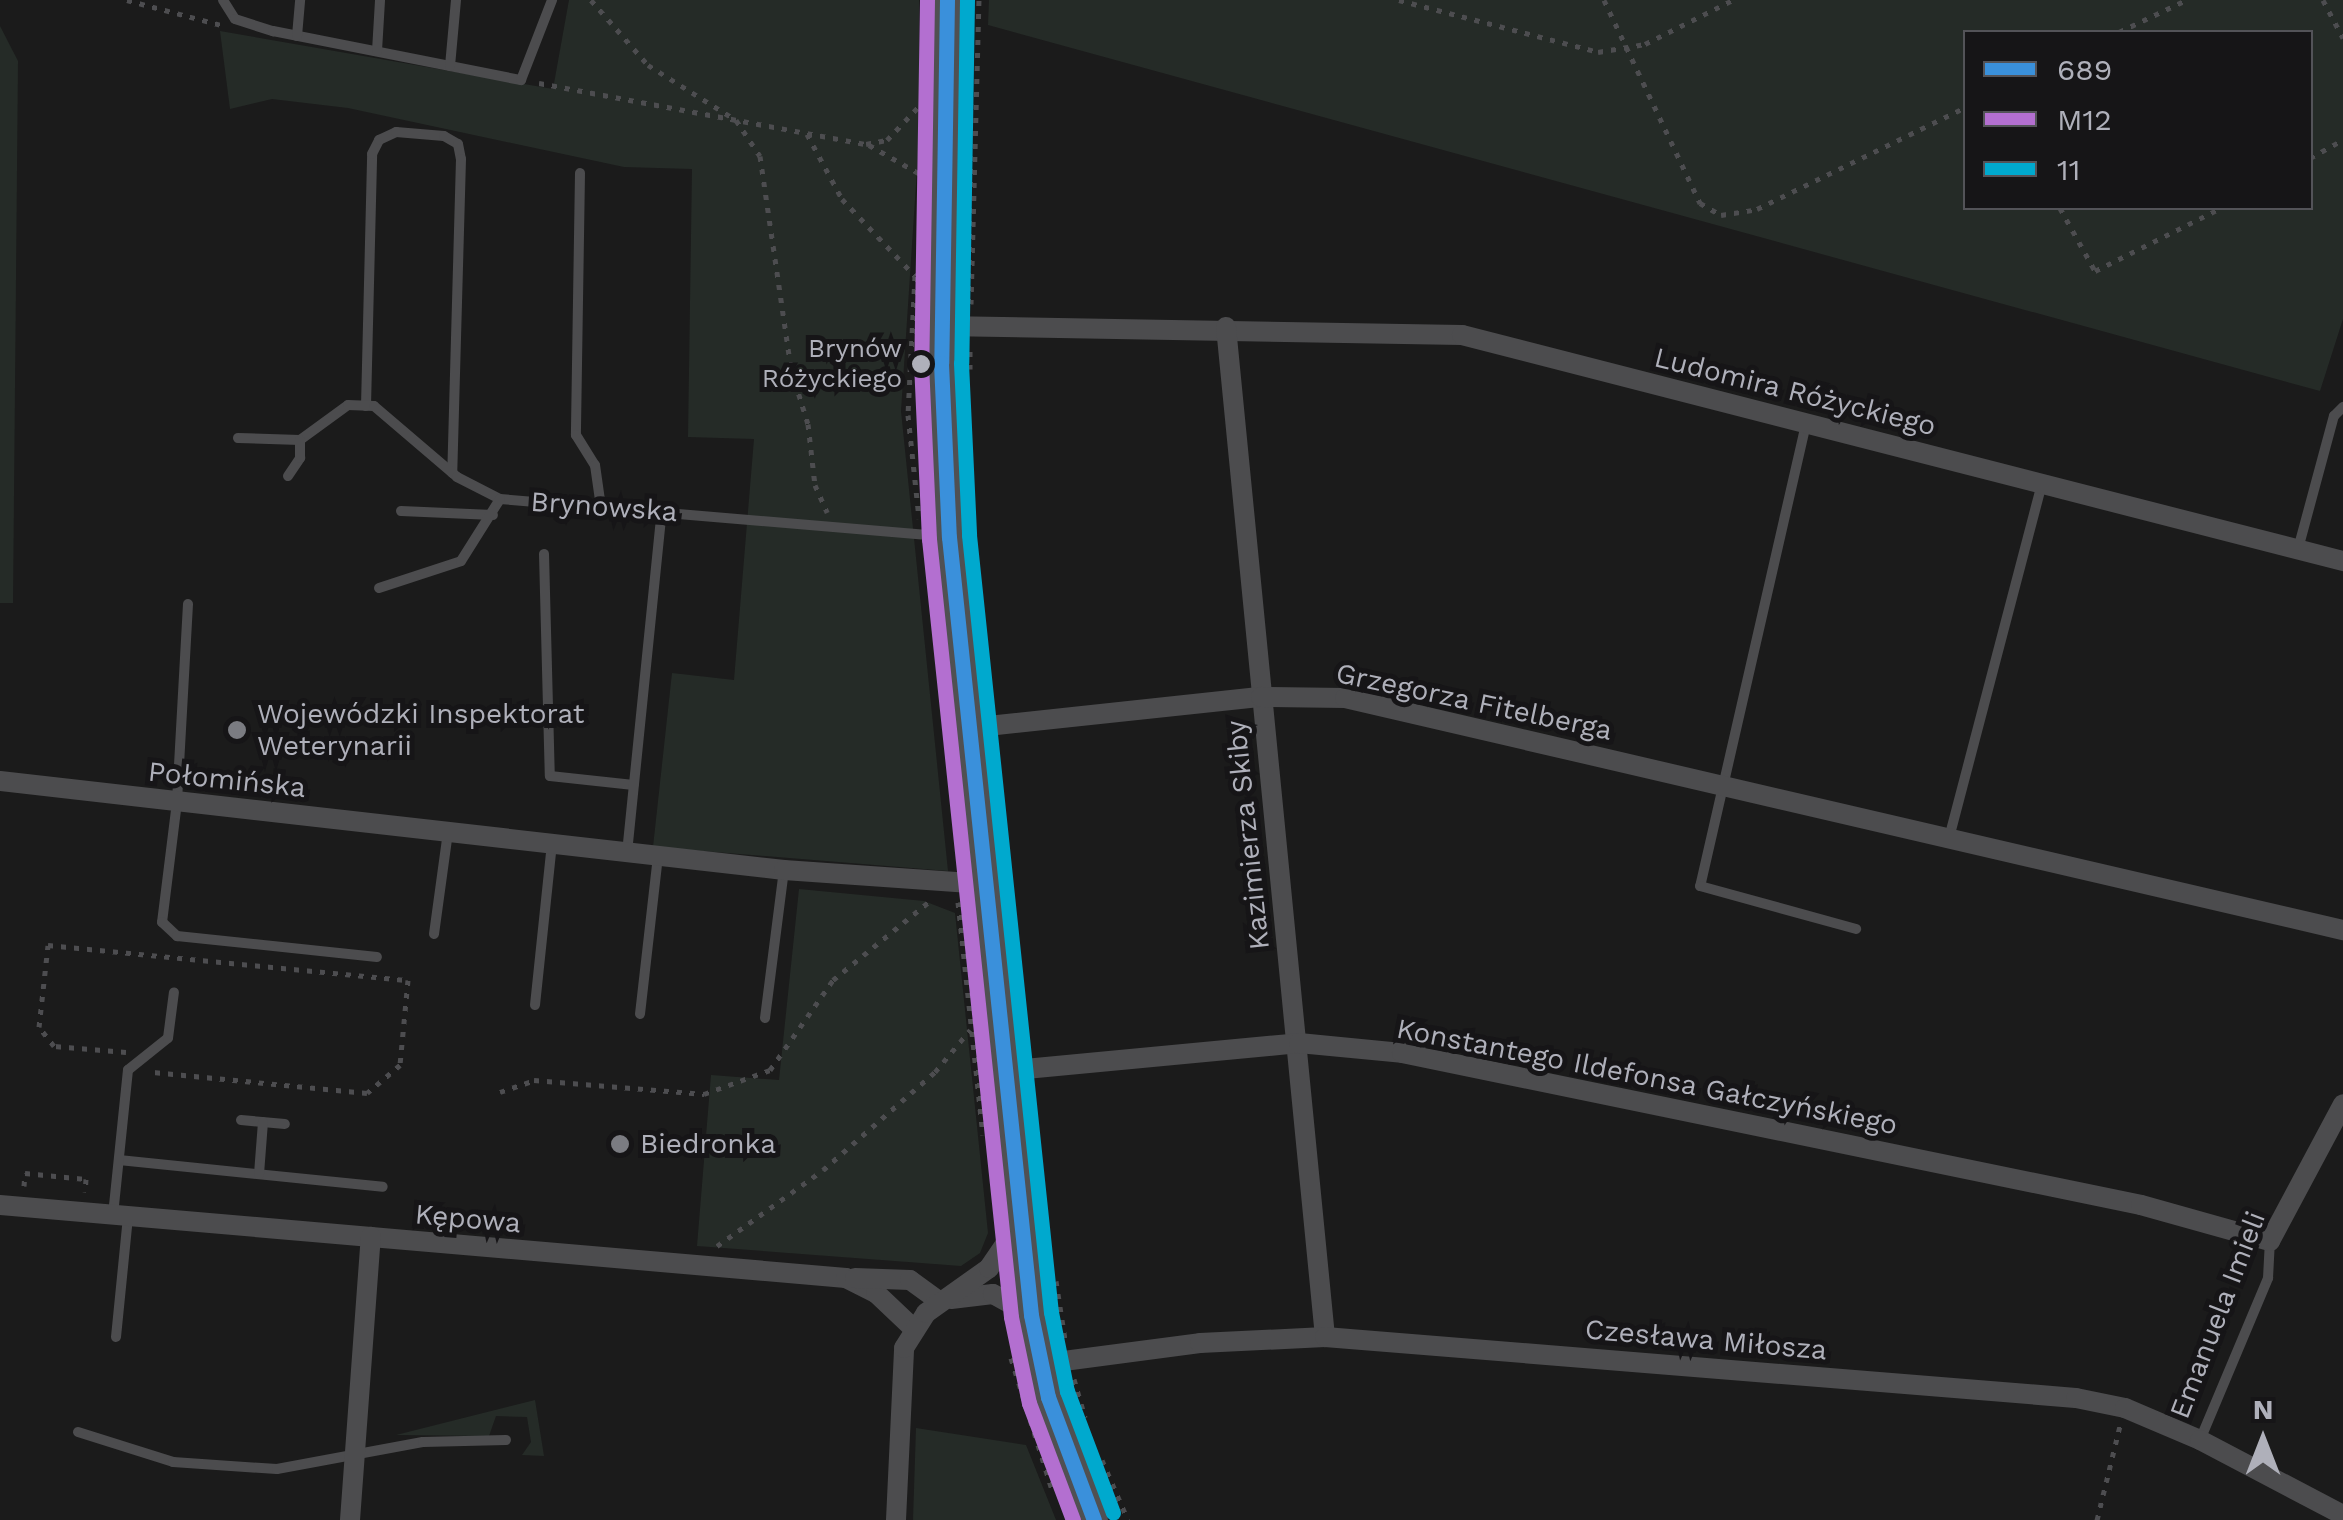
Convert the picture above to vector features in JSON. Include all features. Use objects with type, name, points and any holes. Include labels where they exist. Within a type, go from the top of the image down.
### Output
[{"type":"main road","points":[[947,0],[942,326],[950,537],[1026,1276],[1032,1316],[1054,1361],[1094,1520]]},
{"type":"street","name":"Ludomira Różyckiego","points":[[942,326],[1226,327],[1462,335],[2343,562]]},
{"type":"street","name":"Kazimierza Skiby","points":[[1226,327],[1325,1337]]},
{"type":"street","name":"Grzegorza Fitelberga","points":[[969,728],[1261,697],[1345,698],[2343,930]]},
{"type":"street","name":"Połomińska","points":[[0,781],[784,870],[985,884]]},
{"type":"street","name":"Konstantego Ildefonsa Gałczyńskiego","points":[[1004,1071],[1298,1043],[1420,1057],[2141,1205],[2270,1241]]},
{"type":"street","name":"Emanuela Imieli","points":[[2270,1241],[2343,1104]]},
{"type":"street","name":"Kępowa","points":[[0,1205],[846,1278],[876,1293],[914,1329]]},
{"type":"street","points":[[896,1520],[898,1368],[914,1329],[940,1302],[989,1268],[1019,1224]]},
{"type":"street","points":[[350,1520],[371,1238]]},
{"type":"street","points":[[989,1268],[1026,1276]]},
{"type":"street","points":[[846,1278],[910,1280],[940,1302],[993,1294],[1026,1276]]},
{"type":"street","points":[[993,1294],[1032,1316]]},
{"type":"street","name":"Czesława Miłosza","points":[[1054,1361],[1325,1337],[2076,1398],[2125,1408],[2200,1440],[2343,1515]]},
{"type":"lane","points":[[223,0],[236,19],[297,36],[521,80],[552,0]]},
{"type":"lane","points":[[297,36],[300,0]]},
{"type":"lane","points":[[377,51],[380,0]]},
{"type":"lane","points":[[450,66],[456,0]]},
{"type":"lane","points":[[238,438],[300,440],[348,405],[366,406],[372,154],[379,140],[396,132],[444,136],[458,144],[461,159],[452,473]]},
{"type":"lane","points":[[580,173],[576,435],[595,465],[601,506]]},
{"type":"lane","name":"Brynowska","points":[[366,406],[452,473],[500,499],[950,537]]},
{"type":"lane","points":[[2298,550],[2334,416],[2343,407]]},
{"type":"lane","points":[[1806,422],[1700,886],[1856,928]]},
{"type":"lane","points":[[288,476],[300,458],[300,440]]},
{"type":"lane","points":[[1949,838],[2042,484]]},
{"type":"lane","points":[[379,588],[461,561],[500,499]]},
{"type":"lane","points":[[402,511],[493,515]]},
{"type":"lane","points":[[627,853],[662,511]]},
{"type":"lane","points":[[544,554],[550,776],[634,785]]},
{"type":"lane","points":[[188,604],[177,802],[162,922],[177,936],[377,957]]},
{"type":"lane","points":[[434,934],[448,832]]},
{"type":"lane","points":[[535,1005],[552,844]]},
{"type":"lane","points":[[640,1014],[658,856]]},
{"type":"lane","points":[[765,1018],[784,870]]},
{"type":"lane","points":[[116,1338],[119,1160],[128,1070],[168,1038],[174,992]]},
{"type":"lane","points":[[241,1120],[285,1124]]},
{"type":"lane","points":[[259,1174],[263,1122]]},
{"type":"lane","points":[[119,1160],[382,1187]]},
{"type":"lane","name":"Emanuela Imieli","points":[[2200,1440],[2268,1278],[2270,1241]]},
{"type":"lane","points":[[78,1432],[173,1462],[277,1469],[423,1442],[506,1440]]},
{"type":"path","points":[[127,0],[224,26],[236,19]]},
{"type":"path","points":[[591,0],[648,65],[736,120],[760,156],[792,370],[808,424],[815,484],[833,526]]},
{"type":"path","points":[[1399,0],[1580,50],[1628,49],[1733,0]]},
{"type":"path","points":[[1604,0],[1700,202],[1720,215],[1757,209],[1963,109]]},
{"type":"path","points":[[2123,30],[2186,0]]},
{"type":"path","points":[[2323,0],[2343,38]]},
{"type":"path","points":[[521,80],[866,144],[925,177]]},
{"type":"path","points":[[866,144],[887,140],[926,99]]},
{"type":"path","points":[[805,132],[857,218],[915,276]]},
{"type":"path","points":[[2313,156],[2343,140]]},
{"type":"path","points":[[2061,210],[2095,271],[2217,210]]},
{"type":"path","points":[[500,1092],[534,1080],[704,1094],[770,1070],[833,980],[932,899]]},
{"type":"path","points":[[128,1070],[366,1092],[400,1065],[408,980],[48,945],[40,1027],[54,1046],[149,1054]]},
{"type":"path","points":[[712,1251],[823,1170],[934,1072],[972,1028]]},
{"type":"path","points":[[1054,1361],[1090,1434]]},
{"type":"path","points":[[2097,1520],[2125,1408]]},
{"type":"path","points":[[1098,1452],[1128,1520]]},
{"type":"shaded area","points":[[569,0],[919,0],[919,139],[901,411],[948,871],[653,847],[672,673],[734,680],[754,439],[688,437],[692,169],[624,167],[348,108],[272,99],[230,109],[220,31],[553,89]]},
{"type":"shaded area","points":[[989,0],[2343,0],[2343,319],[2320,391],[988,25]]},
{"type":"shaded area","points":[[0,26],[18,61],[13,603],[0,603]]},
{"type":"shaded area","points":[[799,889],[924,901],[955,913],[988,1233],[980,1253],[961,1266],[697,1246],[711,1075],[779,1080]]},
{"type":"shaded area","points":[[535,1400],[544,1456],[522,1455],[531,1442],[527,1417],[496,1416],[489,1436],[396,1435]]},
{"type":"shaded area","points":[[916,1428],[1026,1445],[1056,1520],[913,1520]]},
{"type":"transit line","name":"M12","points":[[927,0],[921,363],[929,539],[1011,1317],[1029,1403],[1073,1520]]},
{"type":"transit line","name":"689","points":[[947,0],[941,363],[949,537],[1031,1315],[1048,1397],[1094,1520]]},
{"type":"transit line","name":"11","points":[[967,0],[961,363],[969,535],[1051,1312],[1067,1391],[1113,1513]]},
{"type":"place","name":"Brynów Różyckiego","points":[[921,364]]},
{"type":"place","name":"Wojewódzki Inspektorat Weterynarii","points":[[237,730]]},
{"type":"place","name":"Biedronka","points":[[620,1144]]}]
